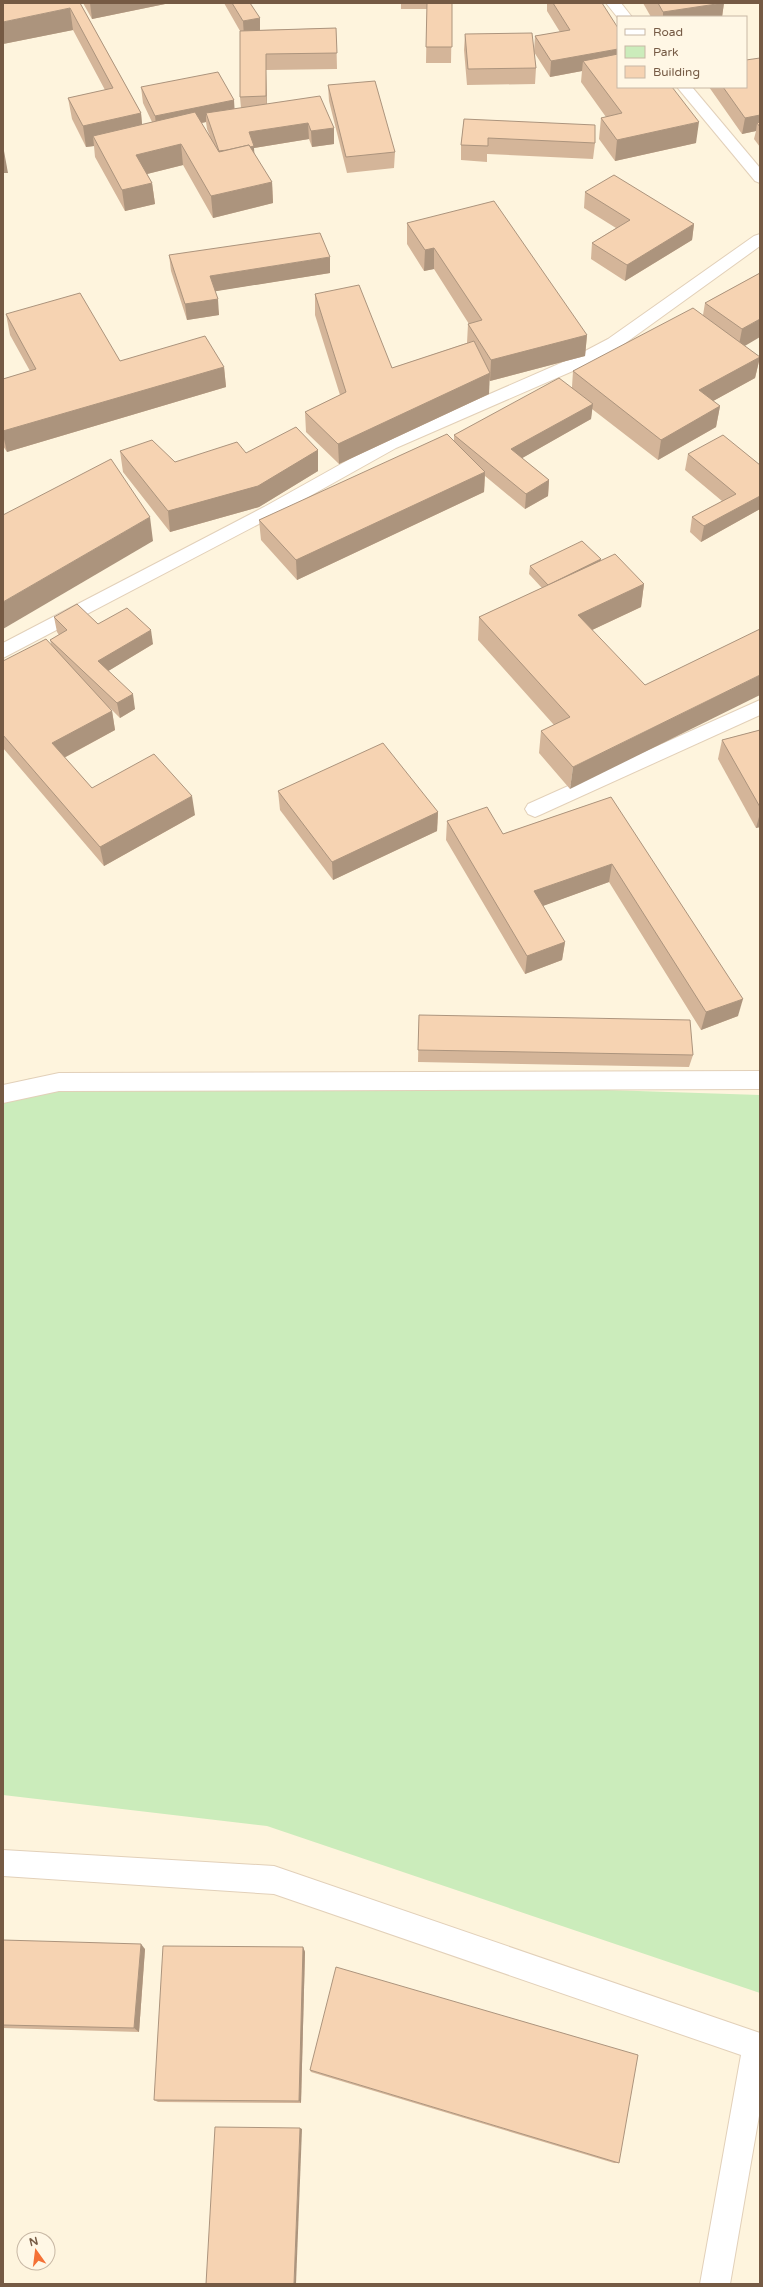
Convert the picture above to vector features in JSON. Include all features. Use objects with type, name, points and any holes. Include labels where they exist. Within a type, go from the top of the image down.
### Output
[{"type":"street","points":[[613,3],[624,16]]},
{"type":"street","points":[[685,88],[760,178]]},
{"type":"street","points":[[3,651],[270,511],[390,444],[576,363],[614,343],[760,239]]},
{"type":"street","points":[[535,809],[760,707]]},
{"type":"street","points":[[3,1094],[59,1082],[760,1080]]},
{"type":"street","points":[[3,1863],[274,1880],[759,2047],[714,2284]]},
{"type":"green space","points":[[31,1078],[487,1086],[760,1095],[760,1993],[267,1826],[3,1795],[3,1086]]},
{"type":"building","points":[[3,3],[80,3],[141,113],[83,126],[68,98],[113,88],[70,8],[3,22]]},
{"type":"building","points":[[232,3],[250,3],[260,18],[243,21]]},
{"type":"building","points":[[427,3],[452,3],[452,47],[426,47]]},
{"type":"building","points":[[553,3],[602,3],[617,26],[617,49],[551,61],[535,36],[570,30]]},
{"type":"building","points":[[658,3],[723,3],[663,12]]},
{"type":"building","points":[[336,28],[337,53],[266,54],[266,96],[240,97],[240,31]]},
{"type":"building","points":[[532,33],[536,68],[468,69],[465,34]]},
{"type":"building","points":[[617,54],[617,88],[673,88],[699,122],[617,140],[601,118],[622,113],[583,61]]},
{"type":"building","points":[[760,58],[760,115],[745,118],[724,88],[747,88],[747,60]]},
{"type":"building","points":[[218,72],[234,100],[155,116],[141,87]]},
{"type":"building","points":[[375,81],[395,152],[346,157],[328,85]]},
{"type":"building","points":[[320,96],[334,128],[311,131],[308,123],[249,132],[254,146],[250,147],[249,145],[219,151],[206,113]]},
{"type":"building","points":[[195,112],[219,152],[249,145],[272,182],[211,196],[181,144],[136,155],[152,183],[122,190],[93,136]]},
{"type":"building","points":[[464,119],[595,125],[595,143],[488,138],[488,146],[461,145]]},
{"type":"building","points":[[614,175],[694,224],[627,265],[592,243],[630,220],[585,192]]},
{"type":"building","points":[[494,201],[587,335],[491,360],[468,324],[482,320],[434,248],[425,250],[407,223]]},
{"type":"building","points":[[320,233],[330,257],[210,276],[218,299],[185,304],[169,255]]},
{"type":"building","points":[[760,273],[760,319],[742,329],[705,303]]},
{"type":"building","points":[[359,285],[392,368],[474,341],[490,373],[338,444],[305,412],[346,392],[315,294]]},
{"type":"building","points":[[80,293],[120,361],[205,336],[224,367],[3,431],[3,379],[36,369],[6,314]]},
{"type":"building","points":[[693,308],[760,357],[699,390],[720,406],[661,440],[573,371]]},
{"type":"building","points":[[559,378],[593,404],[511,449],[549,480],[526,494],[454,435]]},
{"type":"building","points":[[296,427],[318,450],[258,486],[168,511],[120,451],[152,440],[175,462],[237,442],[246,453]]},
{"type":"building","points":[[447,434],[485,472],[296,560],[259,520]]},
{"type":"building","points":[[723,435],[760,465],[760,496],[704,526],[692,517],[736,494],[688,454]]},
{"type":"building","points":[[111,459],[150,517],[3,602],[3,515]]},
{"type":"building","points":[[582,541],[601,559],[548,585],[530,566]]},
{"type":"building","points":[[615,554],[644,584],[578,615],[645,685],[760,629],[760,675],[573,767],[541,731],[570,717],[479,617]]},
{"type":"building","points":[[77,604],[98,624],[127,608],[151,630],[98,661],[133,694],[117,703],[50,640],[67,630],[54,617]]},
{"type":"building","points":[[46,639],[112,711],[52,743],[92,788],[154,754],[192,796],[100,847],[3,735],[3,661]]},
{"type":"building","points":[[760,730],[760,807],[722,740]]},
{"type":"building","points":[[383,743],[438,812],[332,862],[278,791]]},
{"type":"building","points":[[611,797],[743,999],[706,1012],[612,864],[534,891],[565,942],[527,956],[447,821],[487,807],[503,834]]},
{"type":"building","points":[[419,1015],[690,1020],[693,1055],[418,1050]]},
{"type":"building","points":[[3,1940],[141,1944],[134,2028],[3,2025]]},
{"type":"building","points":[[163,1946],[303,1947],[299,2101],[154,2100]]},
{"type":"building","points":[[336,1967],[638,2055],[619,2163],[310,2070]]},
{"type":"building","points":[[215,2127],[300,2128],[294,2284],[206,2284]]}]
